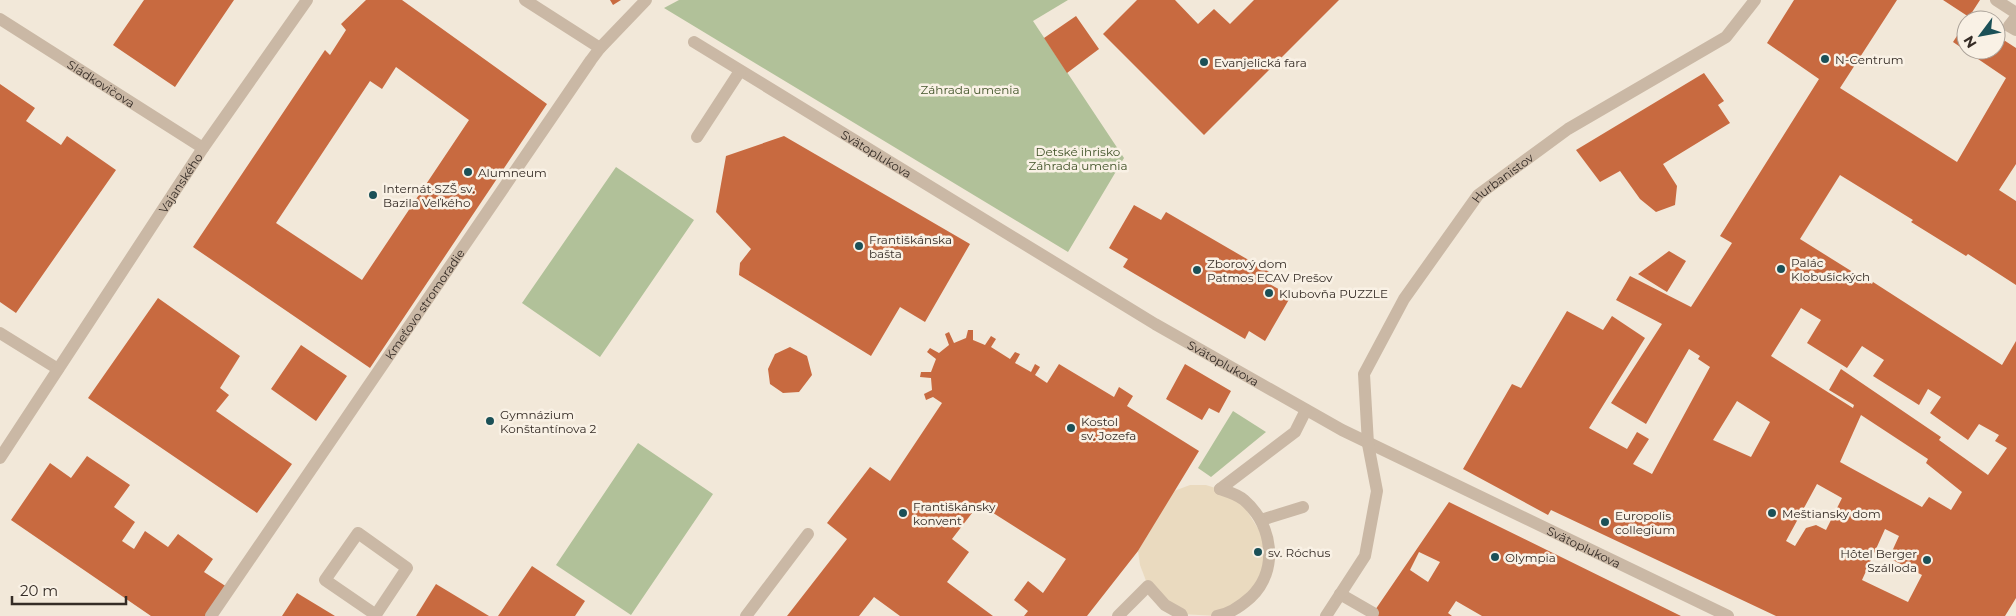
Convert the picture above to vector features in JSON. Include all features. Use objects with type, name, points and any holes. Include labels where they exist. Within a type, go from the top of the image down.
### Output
[{"type":"street","name":"Vajanského","points":[[0,458],[203,148],[307,0]]},
{"type":"street","points":[[526,0],[600,48]]},
{"type":"street","name":"Kmeťovo stromoradie","points":[[211,616],[600,48],[646,0]]},
{"type":"street","name":"Hurbanistov","points":[[1326,616],[1365,556],[1377,491],[1368,444],[1364,374],[1404,300],[1478,195],[1568,129],[1726,37],[1755,0]]},
{"type":"street","points":[[1996,0],[2016,13]]},
{"type":"street","points":[[2016,17],[2009,26],[2016,30]]},
{"type":"street","name":"Sládkovičova","points":[[0,19],[203,148]]},
{"type":"street","name":"Svätoplukova","points":[[694,42],[1155,324],[1306,410],[1368,444],[1728,616]]},
{"type":"street","points":[[697,137],[740,70]]},
{"type":"street","points":[[0,333],[58,370]]},
{"type":"street","points":[[1217,616],[1242,606],[1256,592],[1269,562],[1269,546],[1261,520],[1245,501],[1220,488],[1296,432],[1306,410]]},
{"type":"street","points":[[1261,520],[1303,507]]},
{"type":"street","points":[[358,533],[407,568],[375,616],[325,580],[358,533]]},
{"type":"street","points":[[746,616],[808,534]]},
{"type":"street","points":[[1118,616],[1148,586],[1165,605],[1185,615]]},
{"type":"street","points":[[1340,594],[1373,613]]},
{"type":"green space","name":"Záhrada umenia","points":[[679,0],[1068,0],[1033,21],[1124,158],[1068,252],[664,8]]},
{"type":"green space","points":[[616,167],[694,220],[600,357],[522,303]]},
{"type":"green space","points":[[1233,411],[1266,432],[1211,477],[1198,468]]},
{"type":"green space","points":[[638,443],[713,494],[631,615],[556,565]]},
{"type":"shaded area","points":[[1190,485],[1206,485],[1237,495],[1269,546],[1256,592],[1217,616],[1181,614],[1148,586],[1140,565],[1138,551],[1174,491]]},
{"type":"building","points":[[144,0],[234,0],[175,87],[113,45]]},
{"type":"building","name":"Alumneum","points":[[366,0],[402,0],[547,104],[370,368],[193,247],[325,50],[330,55],[346,30],[341,24]],"holes":[[[396,67],[469,120],[362,280],[276,223],[370,81],[382,89]]]},
{"type":"building","points":[[610,0],[621,0],[613,5]]},
{"type":"building","name":"Evanjelická fara","points":[[1137,0],[1175,0],[1198,24],[1214,9],[1230,24],[1254,0],[1339,0],[1204,135],[1103,34]]},
{"type":"building","points":[[1794,0],[1897,0],[1840,88],[1957,162],[2006,78],[1980,60],[2006,60],[2006,42],[2016,48],[2016,164],[1999,190],[2016,201],[2016,285],[1968,254],[1966,256],[1911,222],[1913,220],[1840,175],[1800,239],[1872,284],[1873,282],[2002,365],[2016,341],[2016,598],[2005,616],[1776,616],[1551,510],[1548,515],[1463,469],[1512,384],[1521,388],[1567,311],[1603,330],[1612,316],[1645,338],[1589,428],[1627,449],[1637,432],[1649,439],[1633,464],[1652,474],[1710,367],[1698,359],[1700,356],[1689,349],[1646,424],[1611,403],[1662,324],[1616,300],[1630,276],[1691,307],[1732,243],[1720,236],[1819,79],[1767,43]],"holes":[[[1801,308],[1821,320],[1807,343],[1847,368],[1862,346],[1884,360],[1873,376],[1919,405],[1928,389],[1941,397],[1930,413],[1968,440],[1979,424],[1999,435],[1995,441],[2007,448],[1988,475],[1939,440],[1941,437],[1841,369],[1829,390],[1854,405],[1853,408],[1771,356]],[[1737,401],[1770,422],[1751,457],[1713,440]],[[1861,415],[1928,459],[1926,463],[1962,492],[1951,510],[1929,497],[1922,507],[1840,462]],[[1817,484],[1842,498],[1826,530],[1816,525],[1806,528],[1795,546],[1786,541]],[[1885,529],[1899,536],[1889,558],[1922,575],[1908,602],[1862,580]]]},
{"type":"building","points":[[1943,0],[1980,0],[1974,10],[1958,10]]},
{"type":"building","points":[[1076,16],[1099,49],[1067,73],[1044,38]]},
{"type":"building","points":[[1704,73],[1724,101],[1718,105],[1730,123],[1663,164],[1677,186],[1675,205],[1656,212],[1640,199],[1620,171],[1600,182],[1576,150]]},
{"type":"building","points":[[0,84],[35,108],[26,121],[61,145],[67,136],[116,170],[16,313],[0,302]]},
{"type":"building","name":"Františkánska bašta","points":[[784,136],[970,244],[925,322],[900,307],[871,356],[739,275],[740,263],[751,249],[716,212],[726,156]]},
{"type":"building","name":"Zborový dom Patmos ECAV Prešov","points":[[1134,205],[1161,220],[1166,212],[1271,273],[1266,282],[1291,296],[1265,341],[1249,331],[1245,339],[1123,267],[1128,259],[1109,248]]},
{"type":"building","points":[[1669,251],[1686,261],[1667,292],[1638,274]]},
{"type":"building","points":[[158,298],[240,356],[220,388],[229,395],[216,411],[292,464],[257,513],[88,398]]},
{"type":"building","points":[[968,330],[973,330],[973,340],[985,345],[991,336],[996,339],[991,347],[1010,359],[1015,352],[1020,354],[1015,363],[1031,372],[1035,364],[1040,367],[1035,375],[1047,383],[1059,364],[1114,397],[1119,387],[1133,396],[1127,406],[1199,451],[1138,551],[1087,616],[1024,616],[1028,611],[1014,600],[1028,581],[1043,593],[1066,559],[979,504],[952,539],[969,552],[947,582],[993,616],[900,616],[874,597],[859,616],[787,616],[847,539],[827,523],[870,467],[890,481],[942,403],[933,397],[926,400],[924,394],[932,390],[931,378],[920,377],[921,372],[931,372],[936,359],[927,352],[930,348],[939,353],[949,345],[945,334],[949,332],[954,343],[966,338]]},
{"type":"building","points":[[301,345],[347,376],[316,421],[271,389]]},
{"type":"building","points":[[790,347],[807,356],[812,375],[799,392],[783,393],[770,384],[768,369],[775,354]]},
{"type":"building","points":[[1185,364],[1231,391],[1219,413],[1209,408],[1202,420],[1166,399]]},
{"type":"building","points":[[87,456],[130,485],[114,507],[135,522],[122,541],[134,549],[145,531],[168,547],[178,534],[213,559],[204,572],[227,587],[208,616],[151,616],[11,520],[50,463],[71,478]]},
{"type":"building","name":"Olympia","points":[[1449,502],[1681,616],[1482,616],[1456,601],[1448,613],[1452,616],[1371,616]],"holes":[[[1419,552],[1440,562],[1428,582],[1410,570]]]},
{"type":"building","points":[[532,566],[585,601],[575,616],[498,616]]},
{"type":"building","points":[[436,584],[489,616],[416,616]]},
{"type":"building","points":[[297,593],[335,616],[282,616]]},
{"type":"place","name":"N-Centrum","points":[[1825,59]]},
{"type":"place","name":"Evanjelická fara","points":[[1204,62]]},
{"type":"place","name":"Alumneum","points":[[468,172]]},
{"type":"place","name":"Internát SZŠ sv. Bazila Veľkého","points":[[373,195]]},
{"type":"place","name":"Františkánska bašta","points":[[859,246]]},
{"type":"place","name":"Palác Klobušických","points":[[1781,269]]},
{"type":"place","name":"Zborový dom Patmos ECAV Prešov","points":[[1197,270]]},
{"type":"place","name":"Klubovňa PUZZLE","points":[[1269,293]]},
{"type":"place","name":"Gymnázium Konštantínova 2","points":[[490,421]]},
{"type":"place","name":"Kostol sv. Jozefa","points":[[1071,428]]},
{"type":"place","name":"Františkánsky konvent","points":[[903,513]]},
{"type":"place","name":"Meštiansky dom","points":[[1772,513]]},
{"type":"place","name":"Europolis collegium","points":[[1605,522]]},
{"type":"place","name":"sv. Róchus","points":[[1258,552]]},
{"type":"place","name":"Olympia","points":[[1495,557]]},
{"type":"place","name":"Hôtel Berger Szálloda","points":[[1927,560]]},
{"type":"park label","name":"Detské ihrisko Záhrada umenia","points":[[1078,158]]}]
